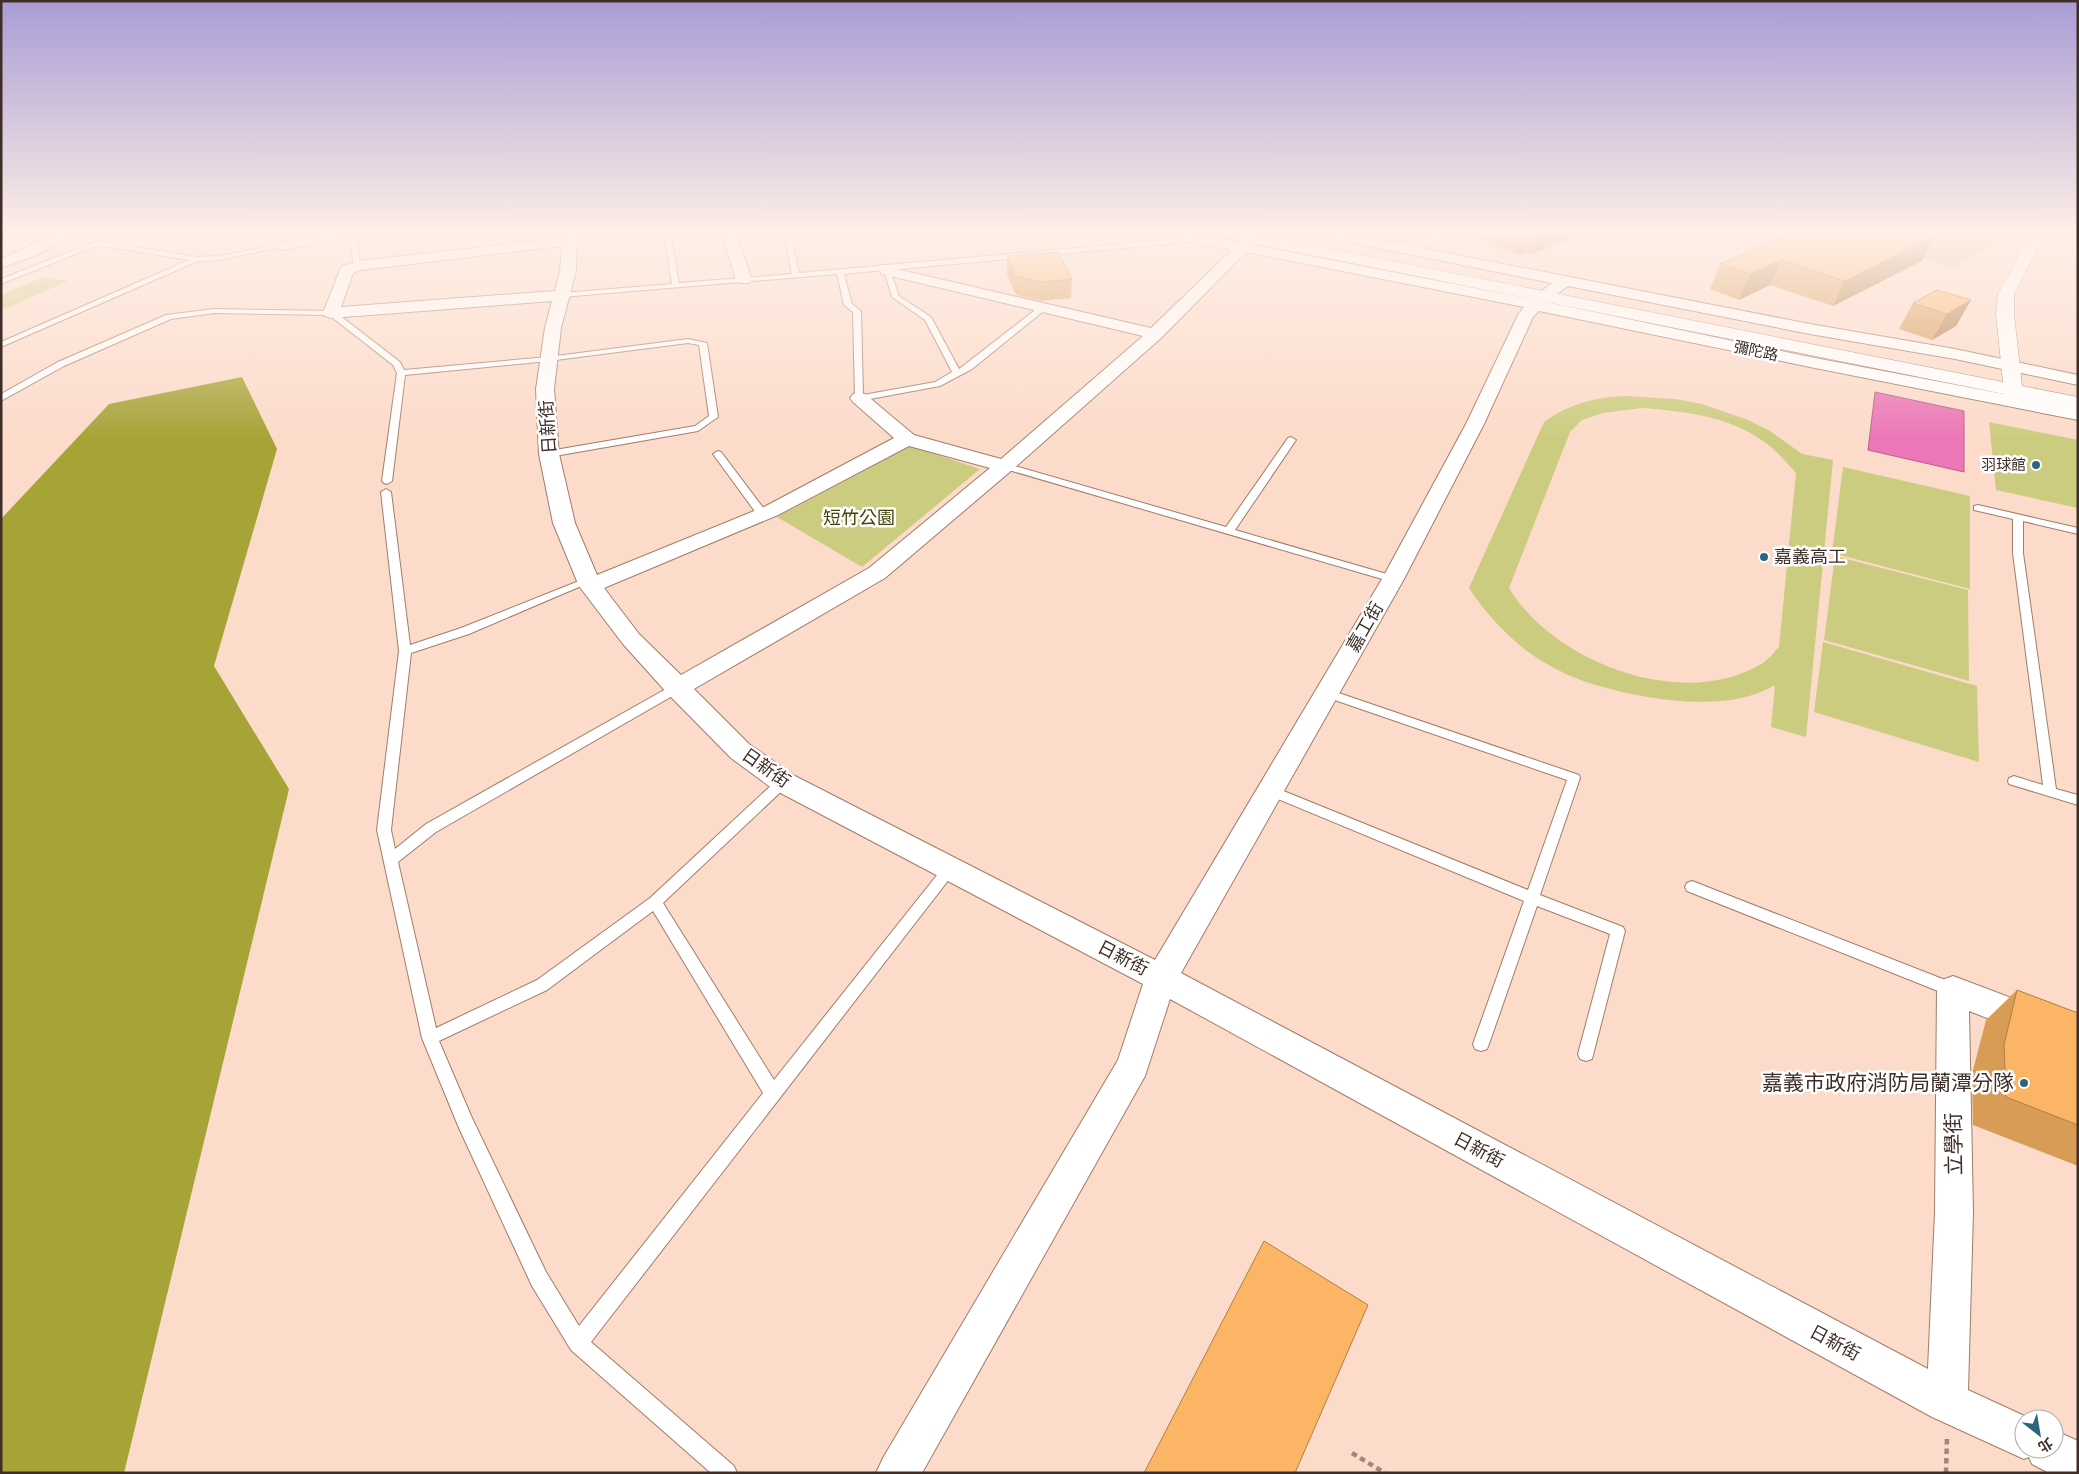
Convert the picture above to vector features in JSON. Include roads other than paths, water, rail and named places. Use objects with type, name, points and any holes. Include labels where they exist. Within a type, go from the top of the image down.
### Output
[{"type":"street","points":[[336,302],[332,313],[475,302]]},
{"type":"street","name":"日新街","points":[[561,302],[548,359],[545,389],[549,454],[564,523],[589,583],[631,640],[740,751],[782,782],[1161,978],[1947,1402],[2014,1433]]},
{"type":"street","points":[[1016,302],[1155,334]]},
{"type":"street","points":[[677,688],[877,573],[1005,466],[1189,302]]},
{"type":"street","name":"嘉工街","points":[[898,1473],[1133,1065],[1161,978],[1393,579],[1475,424],[1526,315],[1540,302]]},
{"type":"street","name":"彌陀路","points":[[1597,302],[1830,344],[2012,384],[2078,391]]},
{"type":"street","name":"彌陀路","points":[[1597,302],[1830,344],[2012,384],[2078,403]]},
{"type":"street","points":[[2006,302],[2012,384]]},
{"type":"street","name":"彌陀路","points":[[2012,384],[2078,380]]},
{"type":"street","name":"彌陀路","points":[[2012,384],[2078,414]]},
{"type":"street","points":[[859,398],[907,439],[1005,466]]},
{"type":"street","points":[[589,583],[762,514],[907,439]]},
{"type":"street","points":[[1952,990],[2078,1038]]},
{"type":"street","name":"立學街","points":[[1947,1402],[1954,1212],[1952,990]]},
{"type":"street","points":[[2064,1457],[2078,1464]]},
{"type":"lane","points":[[1,345],[100,302]]},
{"type":"lane","points":[[847,302],[848,305],[857,311],[859,398],[937,384],[969,367],[1042,308]]},
{"type":"lane","points":[[902,302],[928,319],[957,373]]},
{"type":"lane","points":[[1,398],[61,364],[169,317],[214,311],[332,313],[397,364],[401,373],[387,487],[405,652],[384,830],[430,1038],[465,1122],[539,1279],[578,1343],[728,1473]]},
{"type":"lane","points":[[401,373],[548,359],[688,341],[703,343],[714,418],[698,428],[549,454]]},
{"type":"lane","points":[[1229,531],[1291,440]]},
{"type":"lane","points":[[718,454],[762,514]]},
{"type":"lane","points":[[1005,466],[1393,579]]},
{"type":"lane","points":[[1978,508],[2078,532]]},
{"type":"lane","points":[[2018,517],[2018,553],[2050,792]]},
{"type":"lane","points":[[405,652],[466,631],[589,583]]},
{"type":"lane","points":[[391,860],[431,828],[677,688]]},
{"type":"lane","points":[[1327,692],[1574,778],[1481,1044]]},
{"type":"lane","points":[[2014,781],[2078,800]]},
{"type":"lane","points":[[430,1038],[542,985],[655,902],[782,782]]},
{"type":"lane","points":[[1271,791],[1532,898],[1618,931],[1586,1054]]},
{"type":"lane","points":[[578,1343],[950,869]]},
{"type":"lane","points":[[1692,887],[1952,990]]},
{"type":"lane","points":[[655,902],[773,1094]]},
{"type":"place","name":"羽球館","points":[[2036,465]]},
{"type":"place","name":"嘉義高工","points":[[1764,557]]},
{"type":"place","name":"嘉義市政府消防局蘭潭分隊","points":[[2024,1083]]},
{"type":"park label","name":"短竹公園","points":[[859,518]]}]
